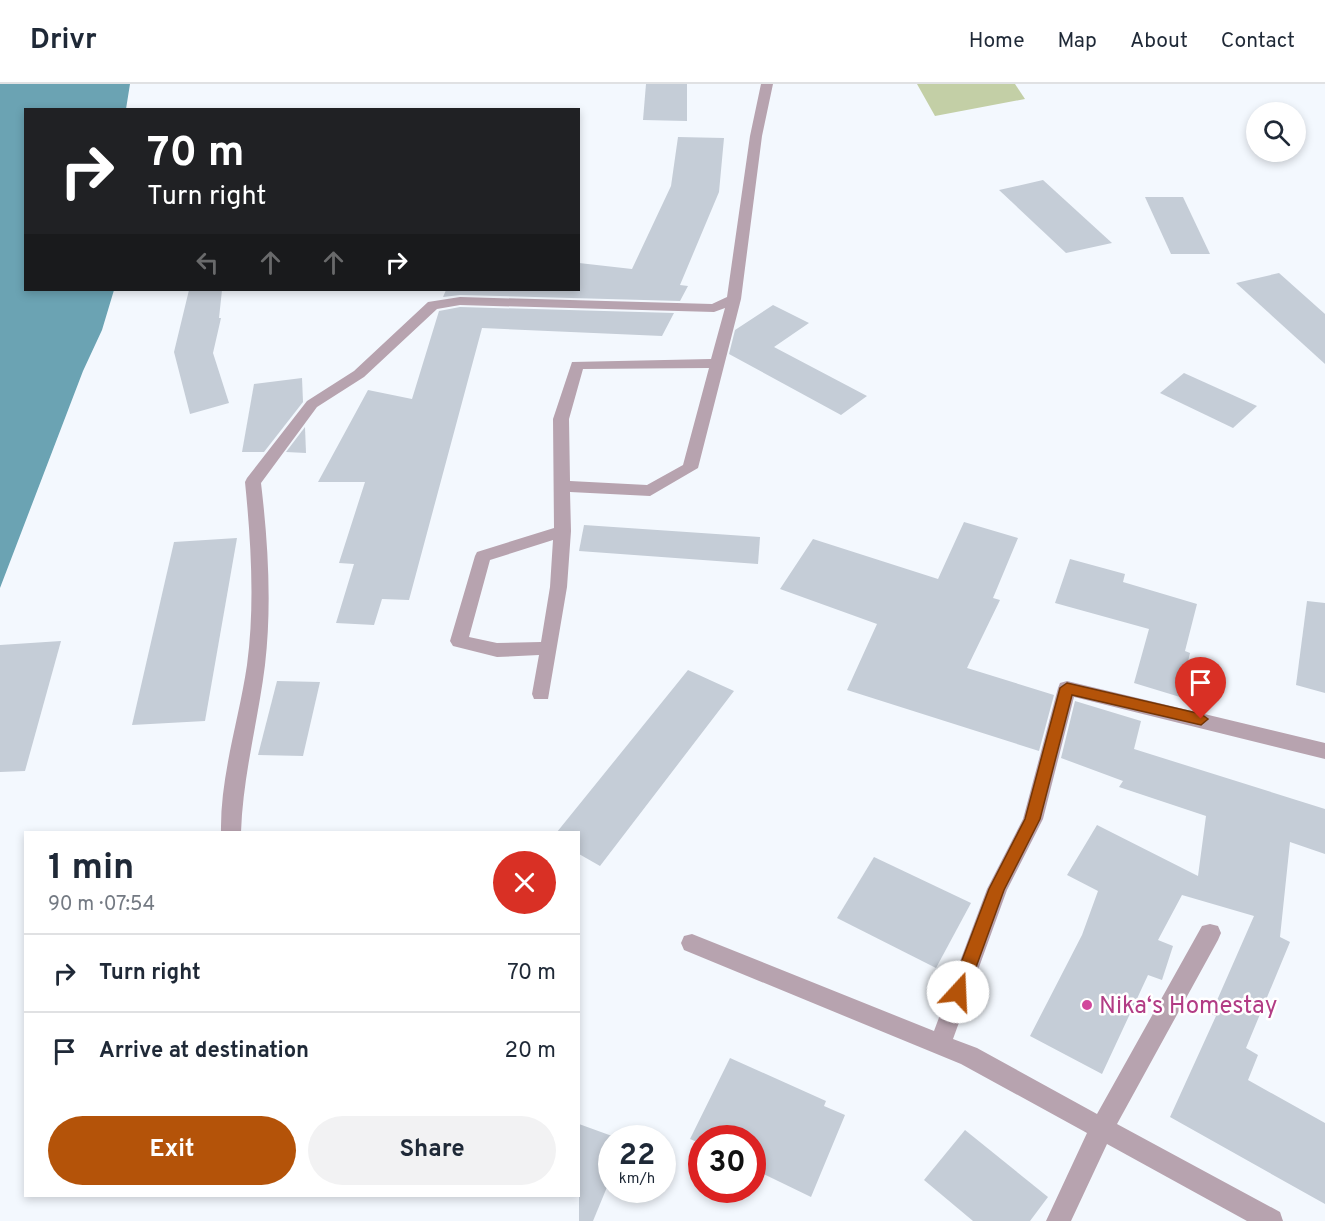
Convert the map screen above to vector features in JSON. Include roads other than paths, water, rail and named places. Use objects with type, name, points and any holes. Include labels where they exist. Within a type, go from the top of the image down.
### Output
[{"type":"street","points":[[562,486],[650,491],[690,468],[734,299],[756,136],[767,84]]},
{"type":"street","points":[[231,831],[232,802],[256,663],[260,549],[254,482],[312,404],[359,374],[433,305],[460,301],[714,308],[734,299]]},
{"type":"street","points":[[541,694],[558,609],[563,531],[561,419],[577,365],[717,363]]},
{"type":"street","points":[[549,648],[497,650],[459,641],[483,556],[563,531]]},
{"type":"street","points":[[940,1044],[997,889],[1033,819],[1067,688],[1325,751]]},
{"type":"street","points":[[1058,1221],[1102,1128],[1210,933]]},
{"type":"street","points":[[692,943],[969,1056],[1271,1221]]},
{"type":"water","points":[[0,84],[130,84],[126,108],[24,108],[24,291],[114,291],[102,330],[83,371],[0,588]]},
{"type":"place","name":"Nika‘s Homestay","points":[[1087,1005]]}]
